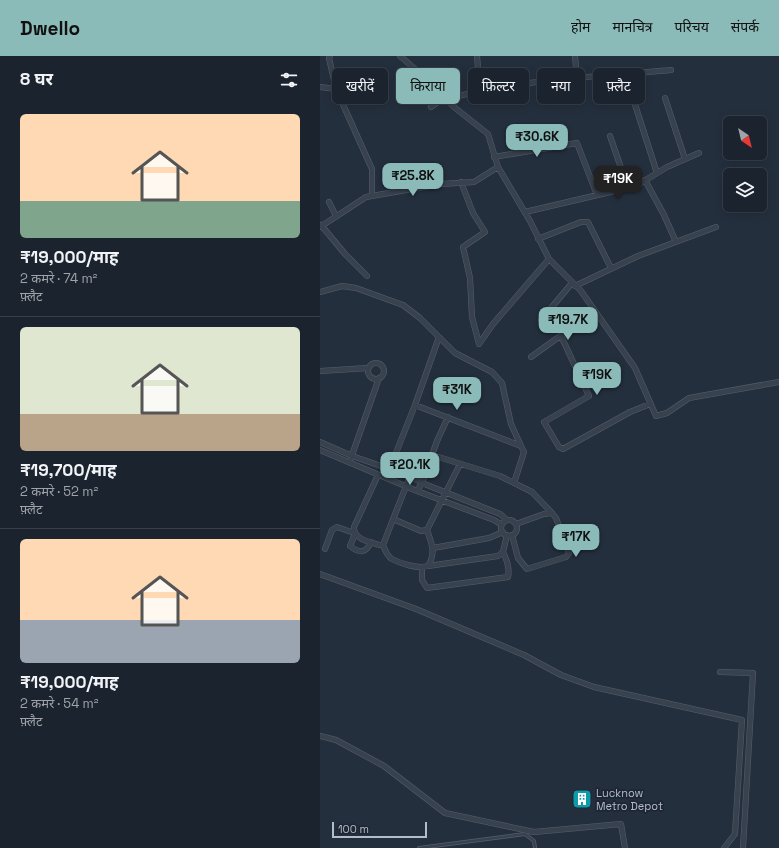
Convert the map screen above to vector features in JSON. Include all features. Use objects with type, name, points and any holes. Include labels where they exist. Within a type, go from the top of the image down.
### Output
[{"type":"street","points":[[332,71],[329,57],[335,56]]},
{"type":"street","points":[[400,56],[414,68]]},
{"type":"street","points":[[477,56],[478,68]]},
{"type":"street","points":[[575,56],[576,68]]},
{"type":"street","points":[[585,77],[671,70]]},
{"type":"street","points":[[320,86],[332,88]]},
{"type":"street","points":[[665,98],[685,159]]},
{"type":"street","points":[[343,104],[372,169],[372,196]]},
{"type":"street","points":[[431,107],[436,104]]},
{"type":"street","points":[[451,104],[488,134],[498,167],[525,212],[548,259],[574,284],[635,368],[656,416],[667,413],[689,398],[779,382]]},
{"type":"street","points":[[635,104],[657,173]]},
{"type":"street","points":[[610,136],[628,188]]},
{"type":"street","points":[[494,157],[577,143],[597,195]]},
{"type":"street","points":[[525,212],[636,186],[657,173],[699,153]]},
{"type":"street","points":[[367,276],[344,254],[321,226],[366,197],[441,184],[474,182],[498,167]]},
{"type":"street","points":[[645,180],[664,215],[676,242]]},
{"type":"street","points":[[461,182],[473,212],[485,232],[463,247],[470,278],[472,317],[479,344],[493,324],[548,259]]},
{"type":"street","points":[[329,202],[336,216]]},
{"type":"street","points":[[538,239],[581,222],[588,222],[611,268]]},
{"type":"street","points":[[541,320],[574,284],[638,256],[716,227]]},
{"type":"street","points":[[320,292],[342,286],[356,288],[403,306],[420,318],[454,353],[487,369],[502,383],[511,424],[524,452],[514,483]]},
{"type":"street","points":[[531,357],[595,311]]},
{"type":"street","points":[[561,336],[589,396],[544,422],[559,447],[563,449],[630,412],[650,404]]},
{"type":"street","points":[[386,478],[388,469],[415,405],[439,337]]},
{"type":"street","points":[[320,371],[368,368],[374,363],[381,364],[384,371],[379,378],[350,463]]},
{"type":"street","points":[[368,368],[368,373],[372,377],[379,378]]},
{"type":"street","points":[[415,405],[521,446]]},
{"type":"street","points":[[417,491],[422,483],[448,417]]},
{"type":"street","points":[[320,442],[352,456],[410,476],[422,483],[446,491],[500,514],[507,520],[516,524]]},
{"type":"street","points":[[326,445],[321,451],[417,491],[494,520],[502,525],[518,558],[526,568],[566,556],[569,553],[552,513],[532,492],[500,476],[432,455]]},
{"type":"street","points":[[337,458],[340,451]]},
{"type":"street","points":[[428,566],[432,559],[434,548],[427,530],[460,464]]},
{"type":"street","points":[[371,542],[367,550],[363,552],[355,550],[350,546],[354,534],[354,528],[378,475]]},
{"type":"street","points":[[410,476],[383,545],[386,554],[392,559],[422,568],[498,556],[503,552]]},
{"type":"street","points":[[516,524],[544,514],[552,513]]},
{"type":"street","points":[[393,519],[421,531],[427,530]]},
{"type":"street","points":[[502,525],[507,520]]},
{"type":"street","points":[[434,548],[507,534],[516,530],[516,524]]},
{"type":"street","points":[[325,549],[332,530],[337,527],[371,542],[383,545]]},
{"type":"street","points":[[422,568],[422,580],[427,588],[508,577],[508,563],[503,552],[507,534]]},
{"type":"street","points":[[320,574],[416,609],[524,654],[562,674],[594,687],[742,720],[735,834],[724,848]]},
{"type":"street","points":[[720,672],[753,673],[743,848]]},
{"type":"street","points":[[320,736],[336,740],[384,766],[445,813],[534,832],[620,824],[626,848]]},
{"type":"lane","points":[[419,848],[525,834],[534,841],[535,848]]},
{"type":"place","name":"Lucknow Metro Depot","points":[[582,799]]}]
